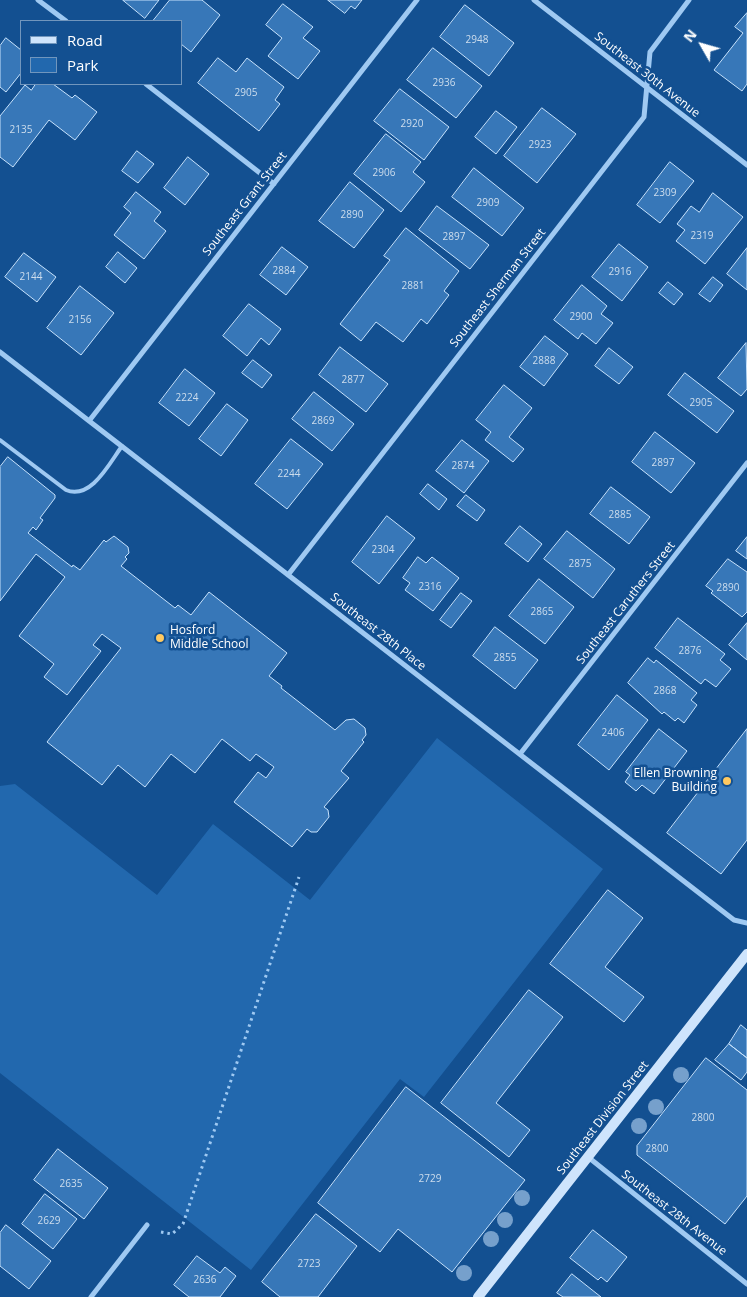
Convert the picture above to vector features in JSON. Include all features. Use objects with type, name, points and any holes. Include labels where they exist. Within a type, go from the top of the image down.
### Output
[{"type":"main road","name":"Southeast Division Street","points":[[478,1297],[747,954]]},
{"type":"street","points":[[38,0],[65,20]]},
{"type":"street","name":"Southeast Grant Street","points":[[89,420],[417,0]]},
{"type":"street","name":"Southeast 30th Avenue","points":[[534,0],[747,165]]},
{"type":"street","name":"Southeast Sherman Street","points":[[288,575],[644,118],[650,52],[689,0]]},
{"type":"street","points":[[147,85],[274,184]]},
{"type":"street","name":"Southeast 28th Place","points":[[0,352],[734,920],[747,922]]},
{"type":"street","name":"Southeast Caruthers Street","points":[[520,754],[747,463]]},
{"type":"street","name":"Southeast 28th Avenue","points":[[588,1157],[747,1284]]},
{"type":"street","points":[[92,1297],[147,1225]]},
{"type":"lane","points":[[0,440],[74,494],[82,492],[91,486],[122,446]]},
{"type":"path","points":[[147,1225],[167,1234],[177,1231],[183,1224],[299,877]]},
{"type":"green space","points":[[437,738],[603,869],[424,1097],[400,1079],[251,1270],[0,1073],[0,786],[15,784],[157,895],[213,824],[310,900]]},
{"type":"building","points":[[123,0],[159,0],[145,18]]},
{"type":"building","points":[[170,0],[202,0],[220,15],[191,52],[182,45],[182,20],[154,20]]},
{"type":"building","points":[[328,0],[362,0],[355,9],[351,6],[345,13]]},
{"type":"building","points":[[283,4],[313,27],[303,38],[320,51],[298,79],[268,56],[282,38],[266,25]]},
{"type":"building","points":[[465,5],[514,43],[489,76],[440,37]]},
{"type":"building","points":[[747,13],[747,84],[742,91],[714,70],[743,33],[735,27]]},
{"type":"building","points":[[6,38],[20,49],[20,74],[6,92],[0,87],[0,46]]},
{"type":"building","points":[[433,48],[482,86],[456,118],[407,80]]},
{"type":"building","points":[[218,58],[236,72],[247,58],[284,87],[275,100],[280,104],[259,131],[198,83]]},
{"type":"building","points":[[25,85],[31,90],[35,85],[54,85],[72,98],[75,95],[97,112],[75,140],[49,120],[13,167],[0,157],[0,116]]},
{"type":"building","points":[[400,89],[449,127],[424,160],[374,121]]},
{"type":"building","points":[[542,108],[576,134],[537,183],[504,156]]},
{"type":"building","points":[[496,111],[517,127],[496,154],[475,137]]},
{"type":"building","points":[[386,134],[421,162],[413,172],[425,182],[401,212],[354,174]]},
{"type":"building","points":[[137,151],[154,164],[138,183],[122,171]]},
{"type":"building","points":[[188,157],[209,174],[185,205],[164,188]]},
{"type":"building","points":[[670,162],[694,181],[660,223],[637,205]]},
{"type":"building","points":[[474,168],[524,208],[502,236],[452,197]]},
{"type":"building","points":[[350,182],[384,210],[354,248],[319,221]]},
{"type":"building","points":[[136,192],[161,212],[154,221],[166,231],[144,259],[114,235],[131,213],[124,207]]},
{"type":"building","points":[[713,193],[743,217],[705,264],[676,241],[685,230],[677,224],[691,206],[699,212]]},
{"type":"building","points":[[437,206],[489,245],[470,269],[419,230]]},
{"type":"building","points":[[406,228],[459,271],[444,291],[449,295],[427,324],[421,319],[403,342],[376,322],[361,341],[340,324],[390,260],[384,256]]},
{"type":"building","points":[[619,244],[648,267],[622,301],[592,277]]},
{"type":"building","points":[[282,247],[308,267],[286,295],[260,275]]},
{"type":"building","points":[[747,248],[747,290],[727,274]]},
{"type":"building","points":[[118,252],[137,268],[125,283],[106,267]]},
{"type":"building","points":[[24,253],[56,277],[37,302],[5,277]]},
{"type":"building","points":[[713,277],[723,285],[710,302],[699,294]]},
{"type":"building","points":[[668,282],[683,294],[674,305],[659,293]]},
{"type":"building","points":[[582,285],[607,306],[601,314],[613,323],[596,344],[582,333],[578,339],[554,320]]},
{"type":"building","points":[[80,286],[114,313],[81,355],[47,328]]},
{"type":"building","points":[[249,304],[281,329],[269,345],[261,338],[247,356],[223,336]]},
{"type":"building","points":[[545,336],[568,354],[544,386],[520,367]]},
{"type":"building","points":[[746,343],[747,389],[741,396],[718,378]]},
{"type":"building","points":[[340,347],[388,384],[366,412],[319,375]]},
{"type":"building","points":[[609,348],[633,367],[619,384],[595,366]]},
{"type":"building","points":[[253,360],[272,375],[262,388],[242,373]]},
{"type":"building","points":[[185,369],[215,393],[189,426],[159,403]]},
{"type":"building","points":[[685,373],[734,411],[717,433],[668,395]]},
{"type":"building","points":[[504,385],[532,408],[509,437],[524,449],[513,462],[485,440],[491,432],[476,420]]},
{"type":"building","points":[[314,392],[354,424],[332,451],[292,419]]},
{"type":"building","points":[[227,404],[248,420],[221,456],[199,439]]},
{"type":"building","points":[[655,432],[695,463],[671,493],[632,462]]},
{"type":"building","points":[[291,439],[323,464],[287,509],[255,484]]},
{"type":"building","points":[[462,440],[489,461],[464,493],[436,471]]},
{"type":"building","points":[[8,457],[55,495],[55,498],[40,518],[43,520],[36,530],[33,527],[28,533],[72,567],[73,565],[80,570],[104,540],[106,542],[114,536],[128,547],[129,553],[125,557],[127,559],[121,566],[175,608],[178,605],[191,615],[209,592],[287,653],[269,676],[282,686],[281,688],[335,730],[346,720],[354,719],[365,728],[366,735],[362,740],[364,742],[341,771],[349,778],[324,807],[328,810],[329,817],[317,832],[311,832],[307,829],[292,847],[234,802],[258,772],[266,778],[274,767],[256,754],[250,761],[222,739],[195,773],[171,754],[145,787],[118,765],[102,785],[47,742],[121,648],[102,634],[93,645],[101,651],[67,695],[44,677],[54,664],[19,636],[65,577],[36,554],[0,601],[0,467]]},
{"type":"building","points":[[428,484],[447,499],[439,510],[420,494]]},
{"type":"building","points":[[611,487],[650,517],[629,544],[590,514]]},
{"type":"building","points":[[466,495],[485,510],[477,521],[457,506]]},
{"type":"building","points":[[387,516],[415,538],[379,584],[352,562]]},
{"type":"building","points":[[520,526],[542,544],[528,562],[505,544]]},
{"type":"building","points":[[567,531],[615,569],[593,598],[544,559]]},
{"type":"building","points":[[747,537],[747,559],[736,551]]},
{"type":"building","points":[[418,557],[426,563],[432,557],[459,578],[433,611],[405,590],[410,583],[403,578]]},
{"type":"building","points":[[728,559],[747,572],[747,612],[742,617],[711,593],[713,591],[706,586]]},
{"type":"building","points":[[539,579],[574,607],[545,644],[509,616]]},
{"type":"building","points":[[461,593],[472,601],[451,628],[440,620]]},
{"type":"building","points":[[678,618],[725,654],[720,660],[731,669],[716,687],[705,679],[701,684],[655,648]]},
{"type":"building","points":[[747,623],[747,660],[729,645]]},
{"type":"building","points":[[495,627],[538,660],[515,689],[473,656]]},
{"type":"building","points":[[648,658],[654,663],[656,660],[697,693],[691,700],[697,705],[684,723],[678,718],[675,721],[664,712],[662,714],[628,683]]},
{"type":"building","points":[[617,695],[648,720],[609,770],[578,745]]},
{"type":"building","points":[[659,729],[687,751],[654,794],[642,785],[636,791],[625,782],[630,775],[626,772]]},
{"type":"building","name":"Ellen Browning Building","points":[[747,729],[747,840],[721,874],[667,833]]},
{"type":"building","points":[[608,890],[643,918],[605,967],[644,997],[624,1022],[550,964]]},
{"type":"building","points":[[529,990],[563,1017],[496,1103],[530,1130],[509,1157],[441,1103]]},
{"type":"building","points":[[741,1025],[747,1030],[747,1058],[729,1044]]},
{"type":"building","points":[[729,1044],[747,1058],[747,1072],[741,1080],[715,1060]]},
{"type":"building","points":[[706,1058],[747,1090],[747,1196],[725,1224],[637,1155],[637,1146]]},
{"type":"building","points":[[406,1087],[525,1180],[452,1272],[398,1229],[380,1252],[318,1203]]},
{"type":"building","points":[[58,1149],[108,1188],[84,1219],[34,1180]]},
{"type":"building","points":[[45,1194],[77,1219],[53,1249],[22,1224]]},
{"type":"building","points":[[316,1214],[357,1246],[318,1297],[280,1297],[262,1282]]},
{"type":"building","points":[[6,1225],[51,1261],[29,1289],[0,1266],[0,1233]]},
{"type":"building","points":[[593,1230],[627,1257],[607,1282],[601,1277],[598,1280],[570,1258]]},
{"type":"building","points":[[197,1256],[220,1273],[225,1267],[236,1276],[220,1297],[189,1297],[174,1285]]},
{"type":"building","points":[[572,1274],[601,1297],[563,1297],[557,1293]]},
{"type":"place","name":"Hosford Middle School","points":[[160,638]]},
{"type":"place","name":"Ellen Browning Building","points":[[727,781]]}]
